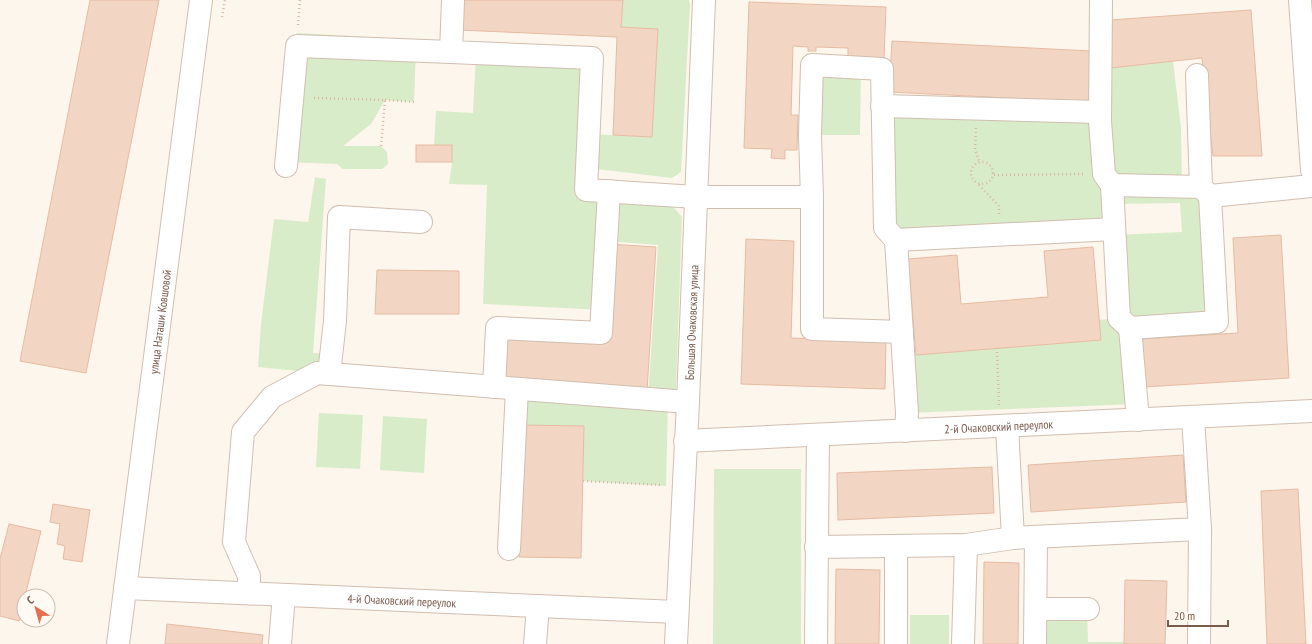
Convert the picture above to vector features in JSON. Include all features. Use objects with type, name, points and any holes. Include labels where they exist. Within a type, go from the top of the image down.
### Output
[{"type":"street","name":"улица Наташи Ковшовой","points":[[118,644],[201,0]]},
{"type":"street","points":[[451,52],[453,0]]},
{"type":"street","name":"Большая Очаковская улица","points":[[676,644],[688,402],[704,0]]},
{"type":"street","points":[[1100,0],[1100,112],[1114,229],[1118,318],[1130,328],[1218,322],[1197,75]]},
{"type":"street","points":[[1304,10],[1312,170]]},
{"type":"street","points":[[286,166],[297,46],[592,58],[586,190],[696,197],[812,197]]},
{"type":"street","points":[[902,332],[812,329],[812,197],[810,135],[812,65],[882,69],[885,228],[896,240],[908,412],[906,431]]},
{"type":"street","points":[[882,106],[1100,112]]},
{"type":"street","points":[[1108,180],[1206,192],[1312,186]]},
{"type":"street","points":[[494,387],[497,328],[601,333],[609,191]]},
{"type":"street","points":[[329,374],[335,321],[339,217],[421,222]]},
{"type":"street","points":[[896,240],[1114,229]]},
{"type":"street","points":[[1130,328],[1138,420]]},
{"type":"street","points":[[249,593],[249,576],[234,542],[243,432],[272,397],[317,373],[688,402]]},
{"type":"street","points":[[509,549],[517,389]]},
{"type":"street","name":"2-й Очаковский переулок","points":[[685,441],[1312,411]]},
{"type":"street","points":[[1193,417],[1200,530],[1199,644]]},
{"type":"street","points":[[1003,426],[1013,538]]},
{"type":"street","points":[[816,644],[818,435]]},
{"type":"street","points":[[816,546],[966,545],[1013,538],[1200,530]]},
{"type":"street","points":[[1035,644],[1036,537]]},
{"type":"street","points":[[963,644],[966,545]]},
{"type":"street","points":[[896,546],[896,644]]},
{"type":"street","name":"4-й Очаковский переулок","points":[[126,588],[677,612]]},
{"type":"street","points":[[280,644],[284,595]]},
{"type":"street","points":[[535,644],[538,606]]},
{"type":"street","points":[[1036,609],[1088,609]]},
{"type":"path","points":[[292,97],[414,102]]},
{"type":"path","points":[[381,146],[385,100]]},
{"type":"path","points":[[976,108],[975,149],[979,161]]},
{"type":"path","points":[[978,184],[985,184],[992,180],[994,175],[992,168],[987,162],[979,161],[974,164],[970,172],[973,180],[999,206],[1000,235]]},
{"type":"path","points":[[994,175],[1108,180]]},
{"type":"path","points":[[997,348],[1003,426]]},
{"type":"path","points":[[583,481],[683,487]]},
{"type":"green space","points":[[623,0],[689,0],[690,4],[681,172],[672,178],[588,168],[587,190],[670,203],[682,217],[676,389],[668,401],[666,486],[583,481],[584,426],[522,425],[517,389],[648,399],[658,245],[606,241],[602,310],[483,304],[487,185],[449,184],[452,162],[452,146],[434,145],[436,111],[473,113],[476,54],[592,58],[589,134],[652,137],[658,29],[621,27]]},
{"type":"green space","points":[[297,33],[422,40],[421,51],[416,51],[414,102],[385,100],[371,124],[343,146],[381,146],[387,152],[388,164],[382,169],[343,169],[337,164],[286,162]]},
{"type":"green space","points":[[1173,61],[1181,128],[1182,187],[1201,187],[1217,322],[1130,328],[1137,404],[907,413],[904,356],[1101,340],[1099,320],[1118,318],[1114,235],[1182,232],[1180,203],[1113,204],[1114,229],[896,240],[882,111],[1100,121],[1110,68]]},
{"type":"green space","points":[[812,65],[861,67],[860,135],[810,135]]},
{"type":"green space","points":[[315,177],[326,179],[313,353],[332,354],[317,373],[258,367],[261,324],[274,219],[308,222]]},
{"type":"green space","points":[[319,413],[363,415],[360,469],[316,467]]},
{"type":"green space","points":[[383,416],[427,419],[424,473],[380,470]]},
{"type":"green space","points":[[714,469],[801,469],[801,644],[713,644]]},
{"type":"green space","points":[[1036,609],[1087,609],[1088,642],[1124,642],[1124,644],[1035,644]]},
{"type":"green space","points":[[910,615],[949,615],[949,644],[910,644]]},
{"type":"building","points":[[90,0],[159,0],[86,373],[20,361]]},
{"type":"building","points":[[460,0],[623,0],[621,27],[658,29],[652,137],[613,135],[617,37],[459,30]]},
{"type":"building","points":[[749,2],[886,7],[884,60],[848,59],[848,48],[816,47],[816,51],[808,51],[808,47],[793,46],[791,115],[798,115],[797,150],[785,150],[785,159],[771,158],[772,149],[744,148]]},
{"type":"building","points":[[1251,10],[1262,156],[1213,156],[1202,58],[1110,68],[1110,20]]},
{"type":"building","points":[[892,41],[1091,51],[1089,102],[889,92]]},
{"type":"building","points":[[416,145],[452,145],[452,162],[416,162]]},
{"type":"building","points":[[1281,235],[1289,378],[1144,387],[1141,339],[1238,333],[1233,238]]},
{"type":"building","points":[[746,239],[794,241],[791,338],[886,341],[885,389],[741,384]]},
{"type":"building","points":[[608,244],[656,247],[647,391],[502,382],[505,334],[603,339]]},
{"type":"building","points":[[1093,247],[1101,340],[916,355],[908,259],[957,255],[961,304],[1048,297],[1044,251]]},
{"type":"building","points":[[377,270],[459,271],[459,314],[375,314]]},
{"type":"building","points":[[522,425],[584,426],[581,558],[519,557]]},
{"type":"building","points":[[1183,455],[1186,502],[1031,512],[1028,465]]},
{"type":"building","points":[[992,467],[994,513],[838,520],[837,473]]},
{"type":"building","points":[[1298,489],[1306,644],[1267,644],[1261,491]]},
{"type":"building","points":[[53,504],[90,510],[82,562],[63,559],[65,546],[57,544],[60,524],[50,522]]},
{"type":"building","points":[[9,524],[41,531],[27,588],[16,588],[16,620],[0,616],[0,559]]},
{"type":"building","points":[[984,562],[1019,563],[1018,644],[983,644]]},
{"type":"building","points":[[836,569],[880,570],[879,644],[835,644]]},
{"type":"building","points":[[1125,580],[1167,581],[1165,644],[1124,644]]},
{"type":"building","points":[[167,624],[263,635],[262,644],[165,644]]}]
